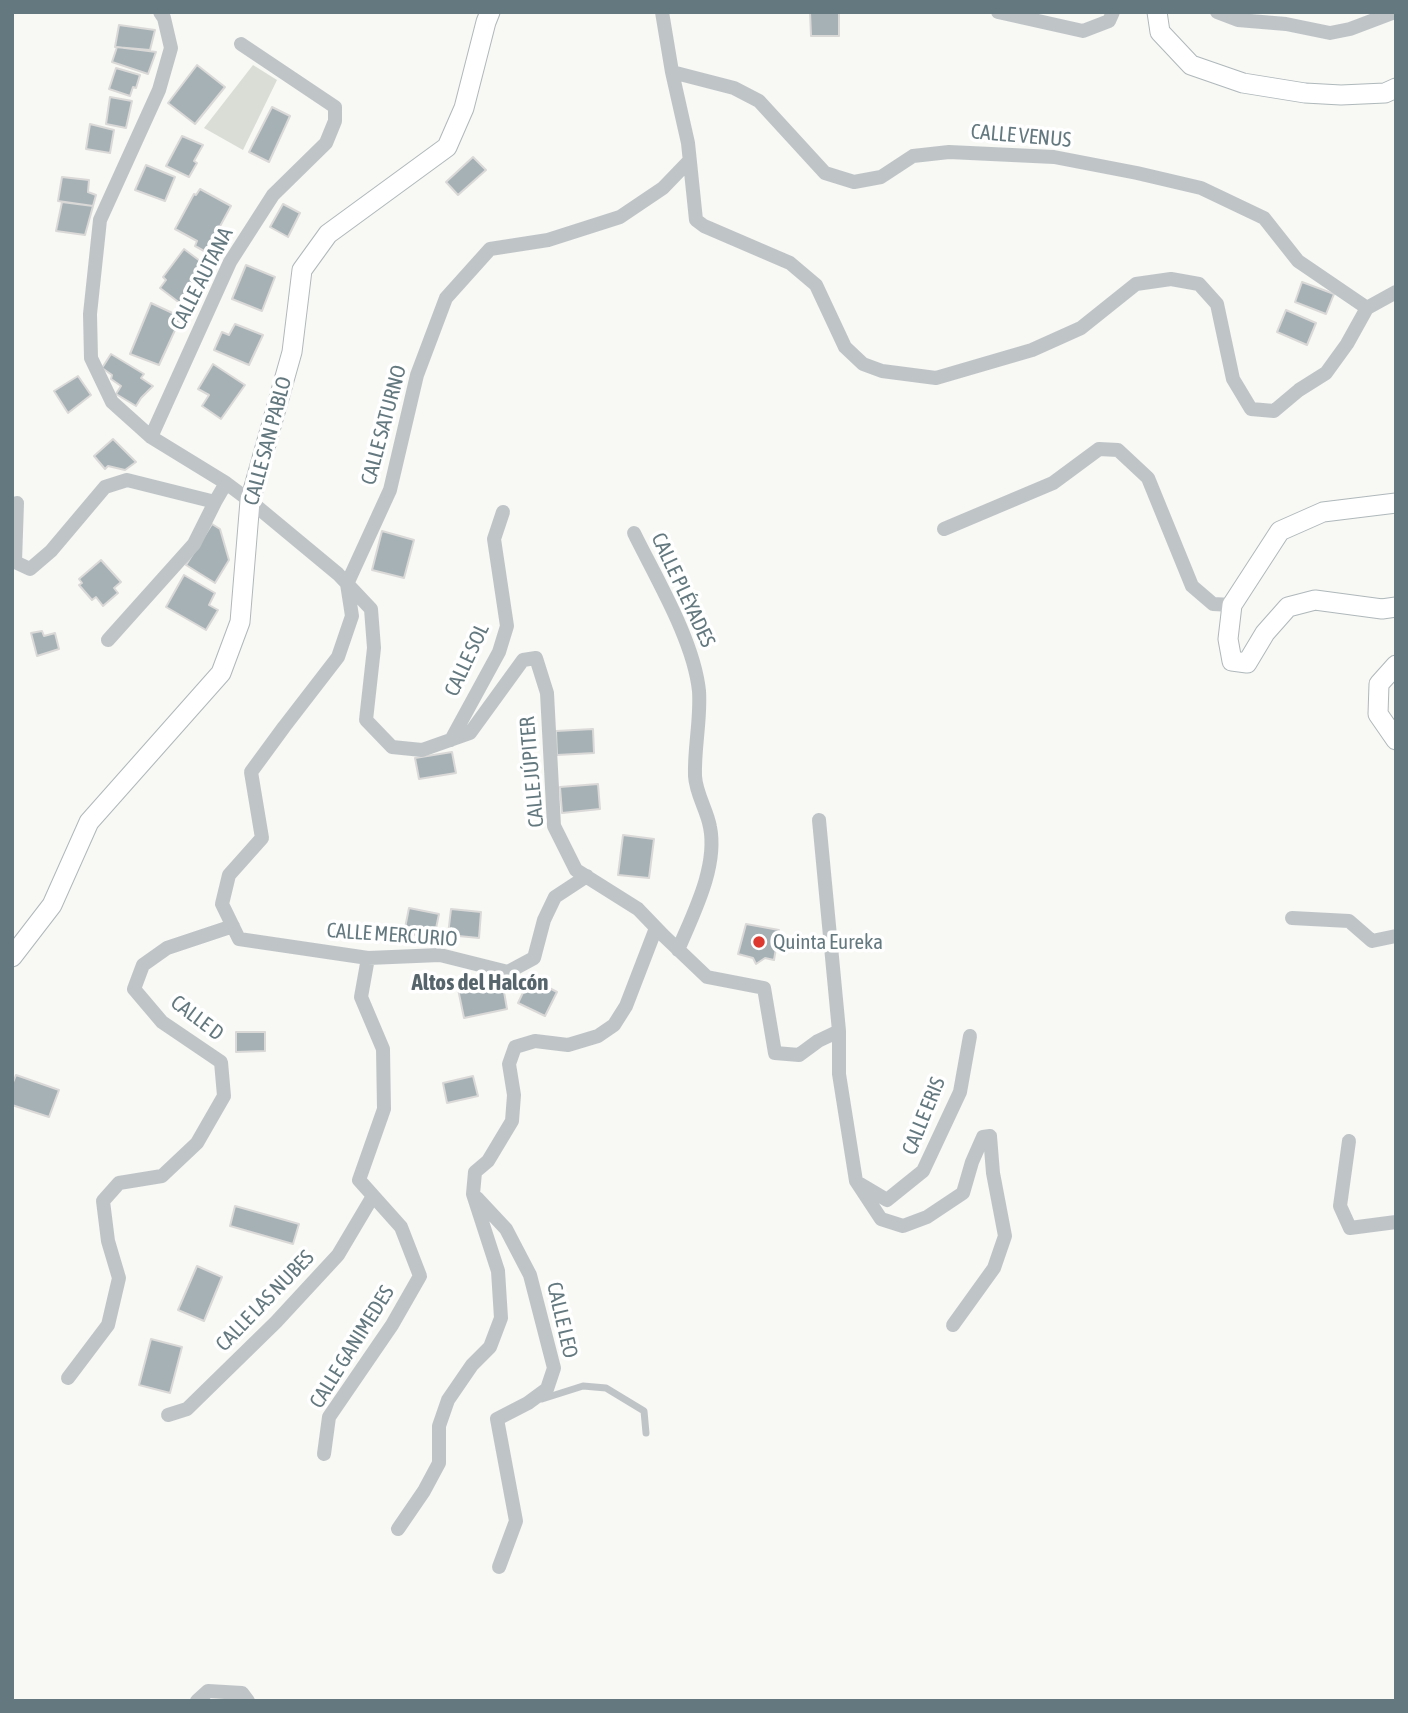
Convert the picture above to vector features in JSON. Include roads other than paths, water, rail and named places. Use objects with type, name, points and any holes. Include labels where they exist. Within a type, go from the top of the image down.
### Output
[{"type":"street","name":"CALLE JÚPITER","points":[[160,12],[171,48],[159,90],[100,220],[90,314],[91,358],[112,402],[151,437],[250,501],[338,574],[370,610],[374,648],[366,720],[392,747],[422,750],[470,733],[523,660],[536,658],[547,693],[554,826],[576,870],[638,909],[707,977],[764,988],[775,1053],[799,1055],[818,1041],[839,1031]]},
{"type":"street","points":[[662,12],[688,143],[696,220],[790,264],[816,285],[845,346],[863,365],[882,371],[936,378],[1032,350],[1081,328],[1136,284],[1171,279],[1199,284],[1217,304],[1233,379],[1251,409],[1274,411],[1299,390],[1326,373],[1347,344],[1367,308],[1396,292]]},
{"type":"street","points":[[998,12],[1083,32],[1109,21],[1113,12]]},
{"type":"street","points":[[1157,12],[1160,32],[1191,65],[1243,83],[1305,93],[1341,95],[1385,93],[1396,88]]},
{"type":"street","points":[[1217,12],[1238,20],[1286,24],[1330,33],[1350,29],[1395,12]]},
{"type":"street","name":"CALLE SAN PABLO","points":[[12,957],[52,905],[89,822],[221,673],[240,622],[250,501],[292,352],[302,270],[328,234],[447,147],[464,108],[487,16]]},
{"type":"street","name":"CALLE AUTANA","points":[[151,437],[230,262],[273,195],[326,143],[335,121],[335,107],[242,44]]},
{"type":"street","name":"CALLE VENUS","points":[[672,72],[734,88],[759,101],[825,173],[854,182],[881,177],[913,156],[949,152],[1054,157],[1201,188],[1264,218],[1298,261],[1367,308]]},
{"type":"street","name":"CALLE SATURNO","points":[[347,584],[390,491],[417,375],[446,298],[490,249],[548,240],[620,217],[663,188],[689,161]]},
{"type":"street","points":[[944,528],[1053,483],[1099,449],[1118,450],[1148,478],[1192,586],[1213,604],[1232,606]]},
{"type":"street","points":[[17,503],[16,562],[30,569],[51,551],[105,487],[127,480],[215,502]]},
{"type":"street","points":[[108,640],[194,544],[226,483]]},
{"type":"street","points":[[1396,503],[1323,512],[1280,531],[1232,606],[1228,639],[1232,661],[1247,663],[1265,633],[1288,607],[1315,600],[1382,609],[1396,607]]},
{"type":"street","name":"CALLE SOL","points":[[451,740],[499,652],[507,626],[494,539],[503,512]]},
{"type":"street","name":"CALLE PLÉYADES","points":[[634,533],[678,623],[694,664],[699,692],[695,779],[711,829],[711,854],[704,888],[678,950]]},
{"type":"street","points":[[233,926],[222,904],[229,875],[262,838],[251,772],[338,657],[352,616],[347,584]]},
{"type":"street","points":[[1396,665],[1379,684],[1378,714],[1396,740]]},
{"type":"street","points":[[820,820],[839,1031],[839,1074],[856,1181],[881,1220],[903,1226],[927,1217],[963,1193],[983,1137],[990,1136],[993,1172],[1005,1236],[994,1268],[953,1325]]},
{"type":"street","name":"CALLE MERCURIO","points":[[233,926],[239,939],[368,958],[440,955],[508,972],[534,958],[544,919],[555,897],[587,877]]},
{"type":"street","points":[[1292,918],[1349,921],[1372,941],[1396,936]]},
{"type":"street","name":"CALLE D","points":[[68,1378],[108,1325],[119,1278],[108,1241],[103,1201],[119,1183],[162,1177],[197,1143],[224,1096],[220,1062],[162,1023],[134,989],[143,965],[166,948],[233,926]]},
{"type":"street","points":[[398,1529],[424,1491],[439,1462],[439,1426],[447,1400],[472,1365],[490,1347],[502,1318],[498,1270],[473,1194],[475,1172],[488,1161],[512,1121],[514,1094],[509,1064],[515,1047],[535,1041],[568,1045],[598,1036],[614,1025],[626,1006],[656,928]]},
{"type":"street","name":"CALLE GANIMEDES","points":[[324,1454],[329,1417],[392,1325],[420,1276],[401,1227],[359,1180],[384,1109],[383,1049],[361,997],[368,958]]},
{"type":"street","name":"CALLE ERIS","points":[[856,1181],[887,1200],[923,1171],[960,1092],[970,1036]]},
{"type":"street","points":[[1349,1141],[1340,1206],[1350,1228],[1396,1222]]},
{"type":"street","name":"CALLE LEO","points":[[473,1194],[506,1229],[530,1275],[554,1368],[547,1389],[528,1403],[497,1419],[516,1521],[499,1567]]},
{"type":"street","name":"CALLE LAS NUBES","points":[[168,1415],[187,1409],[276,1322],[338,1255],[373,1196]]},
{"type":"street","points":[[197,1701],[208,1691],[242,1693],[248,1701]]},
{"type":"lane","points":[[528,1403],[583,1386],[606,1388],[644,1410],[646,1433]]},
{"type":"place","name":"Quinta Eureka","points":[[759,942]]},
{"type":"district","name":"Altos del Halcón","points":[[480,983]]}]
